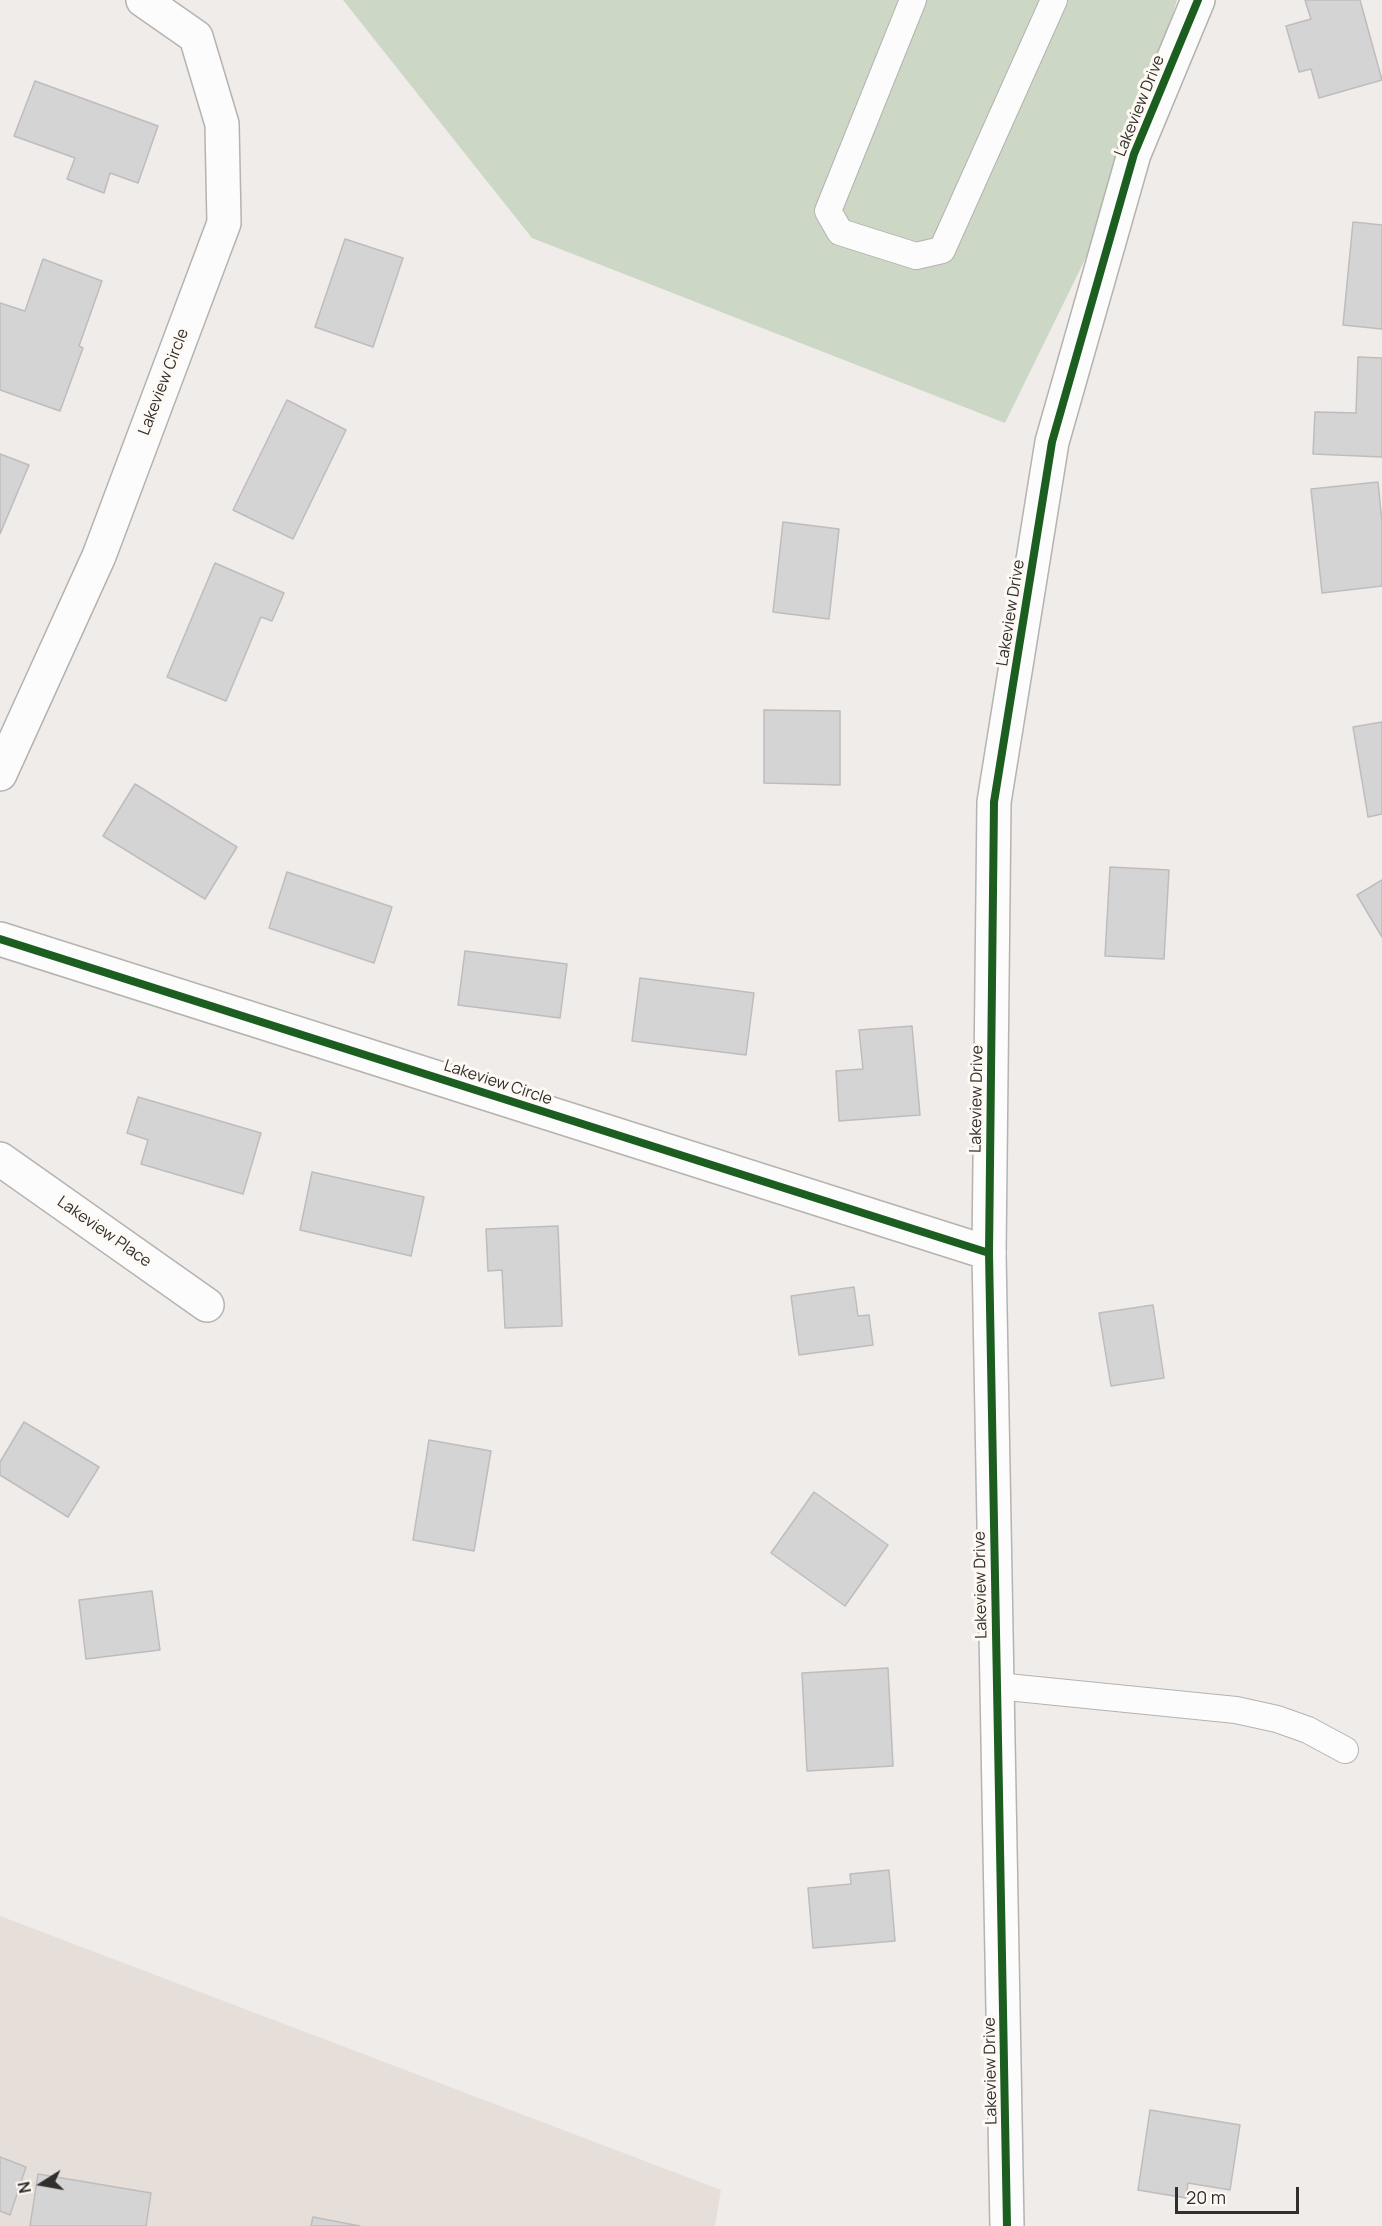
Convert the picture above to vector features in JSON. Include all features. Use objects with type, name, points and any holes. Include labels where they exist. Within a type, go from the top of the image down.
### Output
[{"type":"street","name":"Lakeview Circle","points":[[0,774],[99,556],[224,223],[222,124],[196,37],[143,0]]},
{"type":"street","name":"Lakeview Drive","points":[[1008,2226],[988,1253],[994,802],[1052,442],[1134,154],[1198,0]]},
{"type":"street","name":"Lakeview Circle","points":[[0,939],[988,1253]]},
{"type":"street","name":"Lakeview Place","points":[[0,1159],[207,1305]]},
{"type":"lane","points":[[913,0],[828,211],[840,232],[916,256],[942,250],[1054,0]]},
{"type":"lane","points":[[997,1686],[1236,1710],[1277,1719],[1308,1730],[1345,1750]]},
{"type":"shaded area","points":[[0,1916],[721,2190],[715,2226],[0,2226]]},
{"type":"green space","points":[[343,0],[1177,0],[1115,198],[1005,423],[532,238]]},
{"type":"building","points":[[1305,0],[1360,0],[1382,80],[1319,98],[1311,69],[1299,72],[1286,26],[1311,19]]},
{"type":"building","points":[[35,81],[158,126],[138,183],[110,173],[104,193],[67,179],[75,158],[14,136]]},
{"type":"building","points":[[1353,222],[1382,225],[1382,329],[1343,325]]},
{"type":"building","points":[[345,239],[403,258],[373,347],[315,327]]},
{"type":"building","points":[[43,259],[102,281],[79,346],[83,348],[60,411],[0,390],[0,303],[25,311]]},
{"type":"building","points":[[1358,357],[1382,358],[1382,457],[1313,454],[1315,412],[1356,413]]},
{"type":"building","points":[[287,400],[346,430],[293,539],[233,510]]},
{"type":"building","points":[[0,454],[29,465],[0,534]]},
{"type":"building","points":[[1378,482],[1382,522],[1382,586],[1322,593],[1311,489]]},
{"type":"building","points":[[783,522],[839,529],[829,619],[773,612]]},
{"type":"building","points":[[215,563],[284,593],[272,621],[261,617],[226,701],[167,677]]},
{"type":"building","points":[[764,710],[840,711],[840,785],[764,783]]},
{"type":"building","points":[[1382,722],[1382,814],[1368,817],[1353,727]]},
{"type":"building","points":[[135,784],[237,847],[205,899],[103,836]]},
{"type":"building","points":[[1110,867],[1169,870],[1164,959],[1105,956]]},
{"type":"building","points":[[287,872],[392,907],[374,963],[269,928]]},
{"type":"building","points":[[1382,880],[1382,937],[1357,895]]},
{"type":"building","points":[[465,951],[567,964],[560,1018],[458,1005]]},
{"type":"building","points":[[640,978],[754,993],[746,1055],[632,1041]]},
{"type":"building","points":[[912,1026],[920,1115],[839,1121],[836,1071],[863,1069],[859,1030]]},
{"type":"building","points":[[138,1097],[261,1133],[243,1194],[141,1164],[148,1140],[127,1133]]},
{"type":"building","points":[[312,1172],[424,1197],[411,1256],[300,1230]]},
{"type":"building","points":[[558,1226],[562,1326],[505,1328],[502,1270],[488,1271],[486,1229]]},
{"type":"building","points":[[854,1287],[858,1316],[869,1315],[873,1345],[799,1355],[791,1296]]},
{"type":"building","points":[[1153,1305],[1164,1378],[1111,1386],[1099,1313]]},
{"type":"building","points":[[24,1422],[99,1467],[68,1517],[0,1475],[0,1462]]},
{"type":"building","points":[[429,1440],[491,1451],[474,1551],[413,1540]]},
{"type":"building","points":[[814,1492],[888,1545],[845,1606],[771,1553]]},
{"type":"building","points":[[152,1591],[160,1650],[86,1659],[79,1600]]},
{"type":"building","points":[[888,1668],[893,1766],[807,1771],[802,1673]]},
{"type":"building","points":[[889,1870],[895,1941],[813,1948],[808,1888],[851,1884],[850,1874]]},
{"type":"building","points":[[1150,2110],[1240,2125],[1230,2190],[1188,2183],[1186,2198],[1138,2190]]},
{"type":"building","points":[[0,2157],[26,2167],[10,2215],[0,2211]]},
{"type":"building","points":[[38,2174],[151,2193],[146,2226],[30,2226]]},
{"type":"building","points":[[313,2217],[360,2226],[311,2226]]},
{"type":"cycle path","points":[[1007,2226],[989,1253],[994,802],[1052,442],[1134,154],[1198,0]]},
{"type":"cycle path","points":[[0,939],[989,1253]]}]
